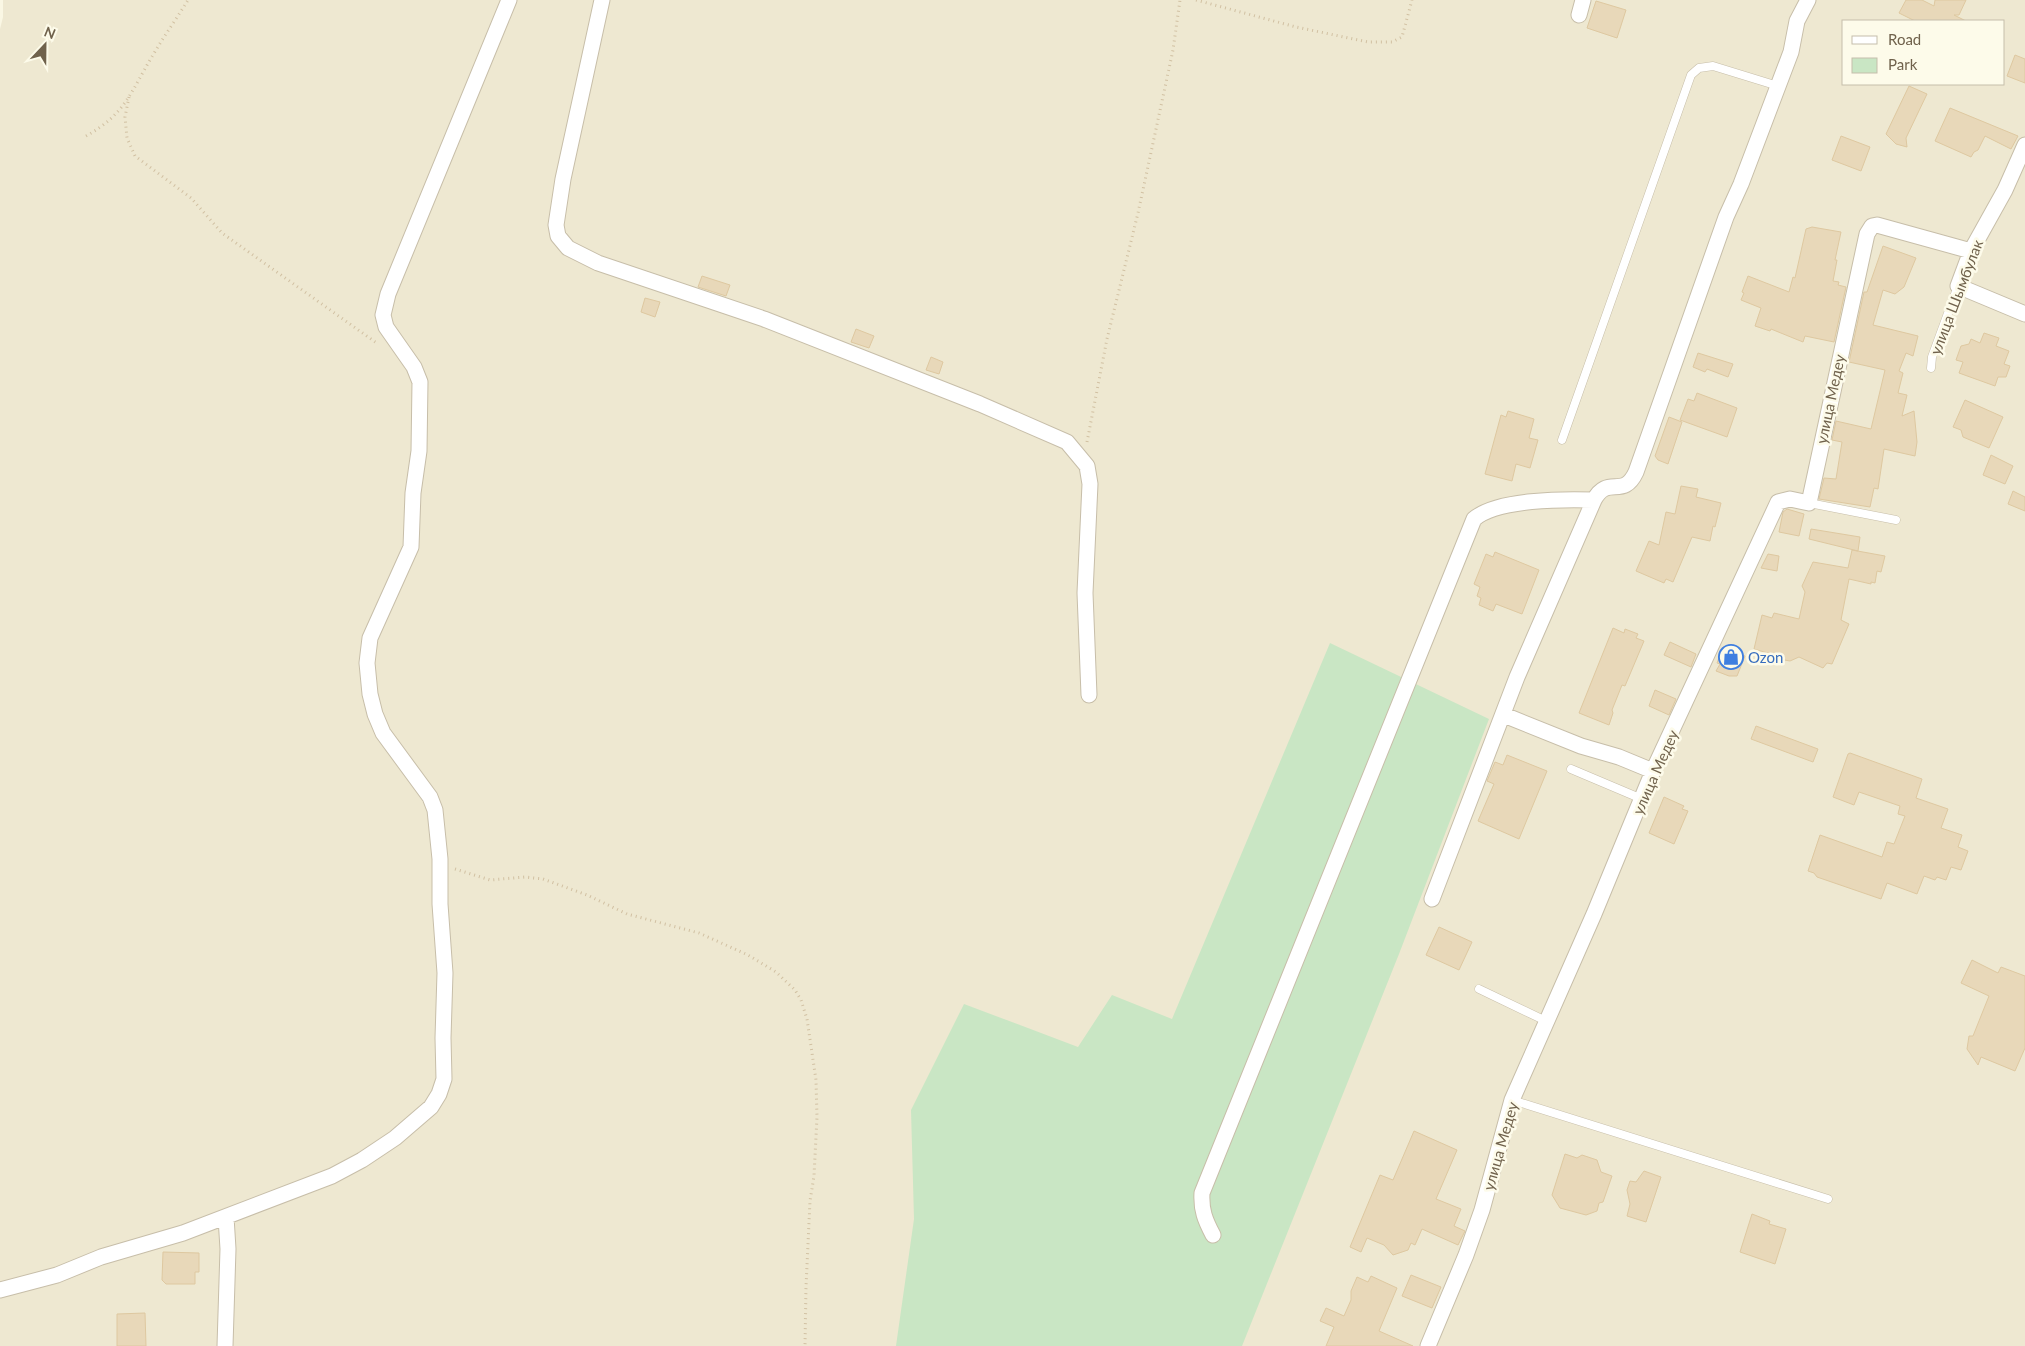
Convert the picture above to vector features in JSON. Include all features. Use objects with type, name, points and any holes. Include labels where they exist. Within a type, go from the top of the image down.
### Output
[{"type":"street","points":[[0,1290],[57,1275],[101,1257],[183,1233],[332,1176],[362,1160],[418,1120],[431,1107],[440,1094],[444,1079],[445,973],[440,904],[440,859],[435,810],[430,797],[383,733],[375,714],[370,694],[367,662],[370,638],[411,547],[419,451],[420,382],[414,367],[386,327],[383,315],[388,294],[508,0]]},
{"type":"street","points":[[602,0],[563,179],[556,225],[558,236],[568,248],[598,262],[764,319],[980,404],[1067,442],[1087,466],[1090,484],[1085,592],[1089,696]]},
{"type":"street","points":[[1579,15],[1584,0]]},
{"type":"street","points":[[1432,899],[1517,677],[1594,500],[1602,489],[1608,486],[1623,487],[1631,482],[1636,472],[1726,216],[1741,184],[1791,52],[1797,21],[1808,0]]},
{"type":"street","name":"улица Шымбулак","points":[[1958,286],[1971,251],[2005,190],[2025,145]]},
{"type":"street","name":"улица Медеу","points":[[1428,1346],[1466,1255],[1482,1210],[1512,1100],[1548,1022],[1653,771],[1778,502],[1790,499],[1809,503],[1867,234],[1872,226],[1877,225],[1971,251]]},
{"type":"street","points":[[1958,286],[2025,314]]},
{"type":"street","points":[[1213,1235],[1201,1209],[1202,1193],[1474,519],[1480,513],[1520,503],[1555,499],[1594,500]]},
{"type":"street","points":[[1504,715],[1580,746],[1619,757],[1653,771]]},
{"type":"street","points":[[225,1346],[228,1249],[226,1217]]},
{"type":"lane","points":[[1562,440],[1691,75],[1698,68],[1713,66],[1778,86]]},
{"type":"lane","name":"улица Шымбулак","points":[[1931,368],[1932,357],[1958,286]]},
{"type":"lane","points":[[1809,503],[1896,520]]},
{"type":"lane","points":[[1571,768],[1642,799]]},
{"type":"lane","points":[[1479,989],[1548,1022]]},
{"type":"lane","points":[[1512,1100],[1828,1199]]},
{"type":"path","points":[[86,136],[104,126],[129,97],[152,56],[188,0]]},
{"type":"path","points":[[1089,432],[1105,348],[1138,213],[1173,50],[1180,0]]},
{"type":"path","points":[[1196,0],[1296,27],[1368,42],[1392,42],[1402,37],[1412,0]]},
{"type":"path","points":[[129,97],[126,117],[127,138],[135,156],[191,198],[222,233],[380,345]]},
{"type":"path","points":[[440,859],[448,866],[466,874],[490,880],[525,877],[543,879],[587,895],[627,914],[699,933],[748,955],[776,972],[794,990],[801,1000],[807,1019],[816,1080],[817,1117],[814,1176],[810,1201],[805,1346]]},
{"type":"shaded area","points":[[3,0],[2025,0],[2025,1346],[0,1346],[0,29],[3,17]]},
{"type":"green space","points":[[1330,643],[1489,719],[1399,954],[1242,1346],[896,1346],[914,1219],[911,1110],[964,1004],[1078,1047],[1112,995],[1172,1019]]},
{"type":"building","points":[[1906,0],[1922,0],[1934,6],[1935,0],[1966,0],[1959,15],[1954,15],[1964,20],[1913,20],[1899,13]]},
{"type":"building","points":[[1596,1],[1626,10],[1617,38],[1587,28]]},
{"type":"building","points":[[2015,55],[2025,59],[2025,83],[2007,76]]},
{"type":"building","points":[[1909,86],[1927,94],[1906,138],[1907,147],[1896,144],[1886,134]]},
{"type":"building","points":[[1950,108],[2018,136],[2011,149],[1985,136],[1978,150],[1971,157],[1935,141]]},
{"type":"building","points":[[1841,136],[1870,147],[1861,171],[1832,160]]},
{"type":"building","points":[[1812,227],[1841,232],[1833,281],[1839,282],[1838,285],[1846,287],[1834,342],[1805,336],[1803,342],[1771,329],[1770,331],[1755,326],[1761,308],[1741,300],[1748,276],[1789,292],[1793,277],[1795,278],[1806,229]]},
{"type":"building","points":[[1883,246],[1916,258],[1904,287],[1895,294],[1883,290],[1873,325],[1918,336],[1913,356],[1906,353],[1899,371],[1903,373],[1898,393],[1907,395],[1902,416],[1914,411],[1917,442],[1915,456],[1884,449],[1878,489],[1874,488],[1870,507],[1819,499],[1824,478],[1836,479],[1842,442],[1832,440],[1836,421],[1871,429],[1885,370],[1849,362],[1864,292],[1867,292]]},
{"type":"building","points":[[702,276],[730,285],[726,296],[698,287]]},
{"type":"building","points":[[645,298],[660,302],[655,317],[641,312]]},
{"type":"building","points":[[856,329],[874,336],[869,348],[851,342]]},
{"type":"building","points":[[1984,333],[1999,338],[1996,346],[2009,351],[2004,364],[2010,366],[2006,377],[1998,377],[1995,386],[1959,373],[1963,362],[1956,360],[1961,346],[1969,344],[1971,339],[1980,343]]},
{"type":"building","points":[[1698,353],[1733,364],[1728,377],[1707,369],[1705,372],[1693,367]]},
{"type":"building","points":[[931,357],[943,362],[939,374],[926,370]]},
{"type":"building","points":[[1697,393],[1737,408],[1727,437],[1680,420],[1688,399],[1694,401]]},
{"type":"building","points":[[1965,400],[2003,417],[1989,448],[1963,437],[1961,430],[1953,427]]},
{"type":"building","points":[[1508,411],[1534,419],[1529,438],[1538,440],[1530,468],[1516,464],[1512,481],[1485,474],[1501,415],[1506,417]]},
{"type":"building","points":[[1669,417],[1682,422],[1668,464],[1658,460],[1655,456]]},
{"type":"building","points":[[1991,455],[2013,466],[2005,484],[1983,475]]},
{"type":"building","points":[[1681,486],[1698,489],[1696,497],[1721,503],[1710,541],[1692,537],[1673,582],[1666,579],[1664,583],[1636,571],[1649,541],[1659,545],[1666,512],[1675,514]]},
{"type":"building","points":[[2013,491],[2025,497],[2025,511],[2008,504]]},
{"type":"building","points":[[1787,509],[1804,514],[1799,536],[1779,532],[1783,512]]},
{"type":"building","points":[[1811,529],[1860,537],[1858,551],[1809,539]]},
{"type":"building","points":[[1852,550],[1885,556],[1881,572],[1877,571],[1875,583],[1871,582],[1871,584],[1849,579],[1841,620],[1849,624],[1832,664],[1827,663],[1823,668],[1799,657],[1790,661],[1779,659],[1778,656],[1754,649],[1762,615],[1772,618],[1774,613],[1799,619],[1805,592],[1802,586],[1813,562],[1848,568]]},
{"type":"building","points":[[1495,552],[1539,570],[1522,614],[1496,604],[1493,611],[1479,605],[1481,598],[1477,596],[1480,587],[1474,584],[1486,554],[1493,557]]},
{"type":"building","points":[[1768,554],[1779,556],[1777,571],[1761,568]]},
{"type":"building","points":[[1613,628],[1624,633],[1625,629],[1638,634],[1636,638],[1644,641],[1625,686],[1622,685],[1612,710],[1613,713],[1609,725],[1579,713]]},
{"type":"building","points":[[1670,642],[1696,654],[1691,667],[1664,655]]},
{"type":"building","points":[[1723,647],[1745,656],[1737,676],[1729,676],[1716,671],[1720,664],[1717,663]]},
{"type":"building","points":[[1655,690],[1676,699],[1669,715],[1649,706]]},
{"type":"building","points":[[1756,726],[1818,749],[1813,762],[1751,739]]},
{"type":"building","points":[[1850,753],[1922,779],[1916,798],[1948,809],[1941,828],[1962,835],[1958,847],[1968,851],[1961,870],[1951,867],[1946,880],[1937,877],[1935,880],[1924,876],[1917,894],[1887,883],[1881,899],[1817,877],[1814,873],[1808,871],[1820,835],[1882,857],[1887,842],[1894,844],[1905,816],[1898,814],[1900,806],[1859,792],[1854,805],[1833,797],[1848,754]]},
{"type":"building","points":[[1507,755],[1547,771],[1519,839],[1478,821],[1494,784],[1487,781],[1495,762],[1503,765]]},
{"type":"building","points":[[1664,797],[1684,806],[1682,809],[1688,811],[1674,844],[1649,833]]},
{"type":"building","points":[[1439,927],[1472,942],[1459,970],[1426,955]]},
{"type":"building","points":[[1972,960],[1998,973],[2001,967],[2025,976],[2025,1048],[2015,1071],[1981,1057],[1978,1065],[1967,1049],[1969,1036],[1973,1036],[1989,996],[1961,983]]},
{"type":"building","points":[[1414,1131],[1457,1150],[1436,1199],[1461,1209],[1454,1226],[1465,1231],[1458,1245],[1422,1229],[1415,1245],[1411,1243],[1408,1250],[1393,1255],[1384,1245],[1367,1238],[1361,1252],[1350,1247],[1380,1175],[1393,1180]]},
{"type":"building","points":[[1565,1154],[1577,1158],[1582,1155],[1597,1160],[1601,1172],[1612,1176],[1603,1202],[1599,1203],[1597,1211],[1586,1215],[1560,1208],[1552,1195]]},
{"type":"building","points":[[1644,1171],[1661,1177],[1646,1222],[1627,1216],[1630,1204],[1627,1190],[1630,1181],[1636,1182]]},
{"type":"building","points":[[1752,1214],[1770,1221],[1769,1224],[1786,1229],[1775,1264],[1740,1252]]},
{"type":"building","points":[[163,1252],[199,1253],[199,1272],[195,1272],[195,1284],[166,1284],[162,1280]]},
{"type":"building","points":[[1411,1275],[1441,1287],[1432,1308],[1402,1296]]},
{"type":"building","points":[[1371,1276],[1397,1288],[1379,1331],[1413,1346],[1326,1346],[1334,1327],[1320,1321],[1326,1308],[1344,1316],[1351,1300],[1351,1291],[1357,1277],[1368,1282]]},
{"type":"building","points":[[145,1313],[146,1346],[117,1346],[117,1314]]},
{"type":"place","name":"Ozon","points":[[1731,657]]}]
